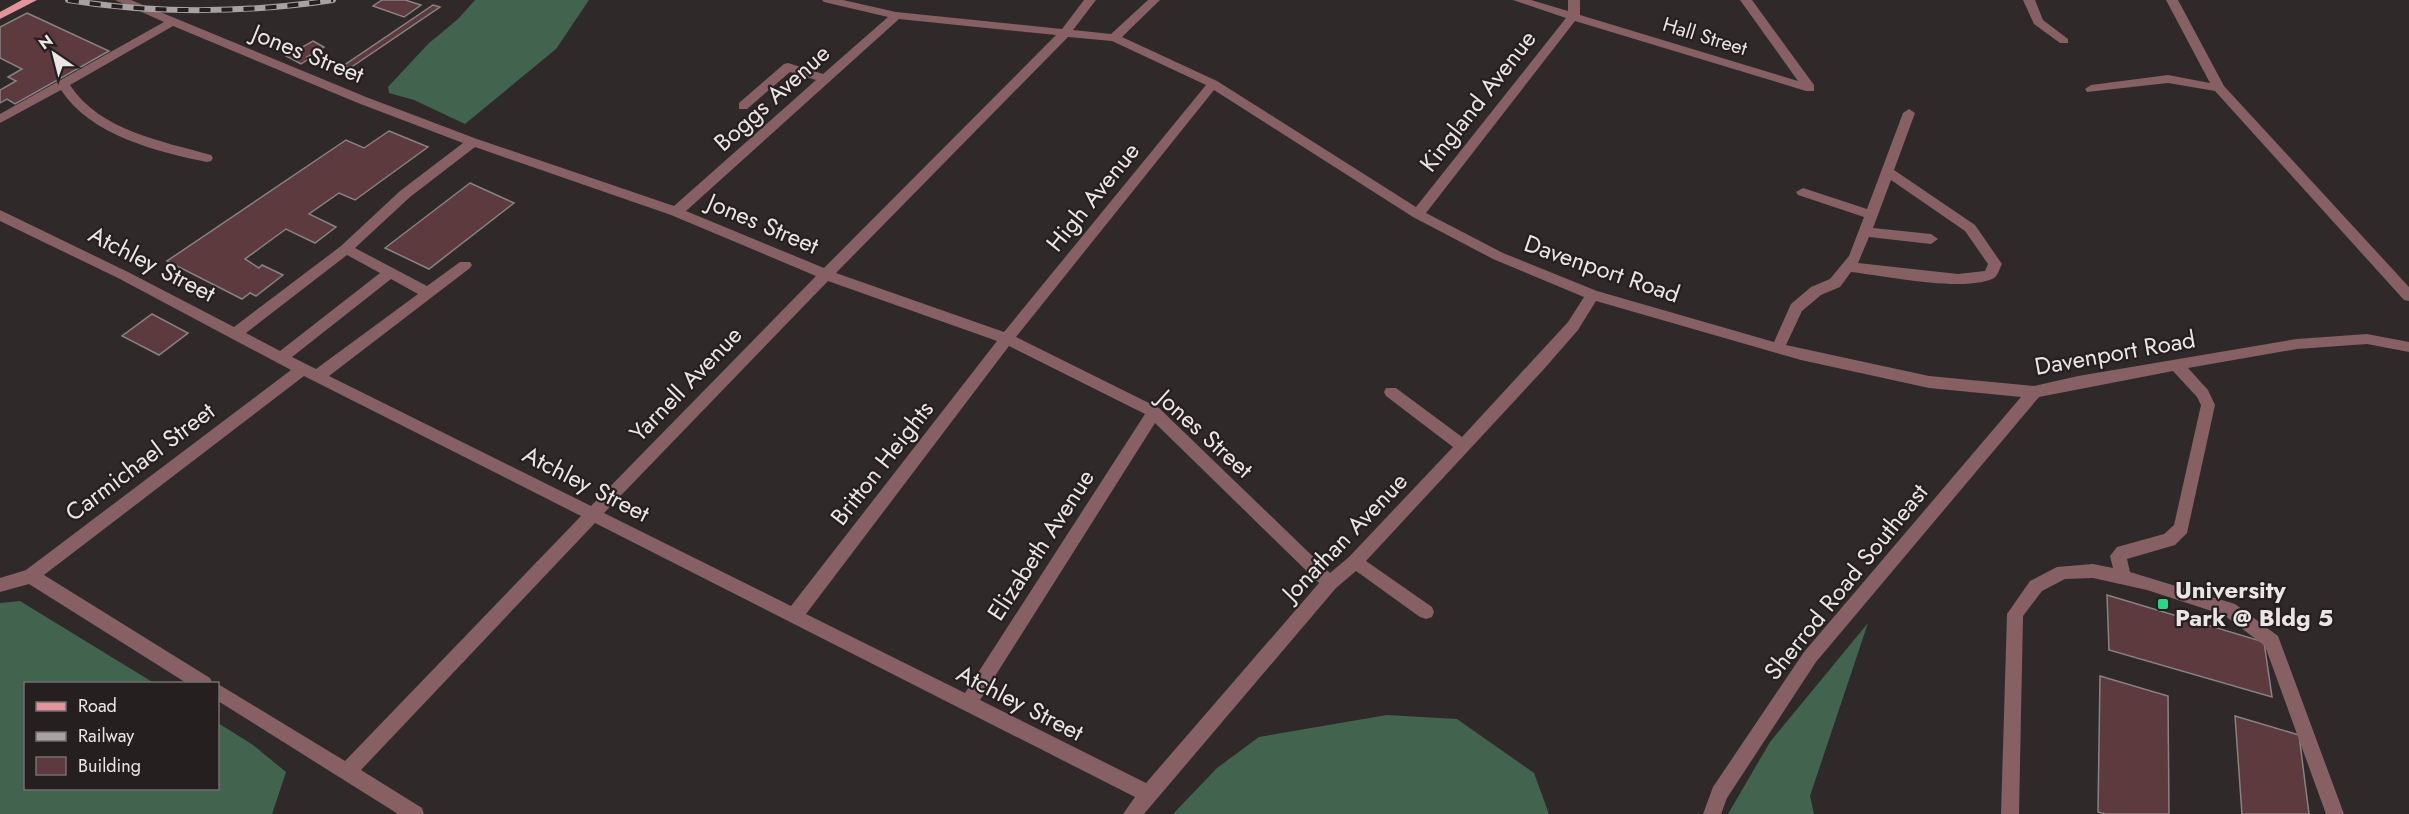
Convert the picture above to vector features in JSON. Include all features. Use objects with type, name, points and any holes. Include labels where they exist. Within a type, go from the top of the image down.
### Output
[{"type":"main road","points":[[0,16],[31,0]]},
{"type":"street","name":"Jones Street","points":[[121,0],[362,100],[473,142],[676,212],[825,274],[1007,339],[1154,412],[1330,583]]},
{"type":"street","name":"Davenport Road","points":[[828,0],[896,15],[1114,38],[1213,84],[1418,214],[1498,256],[1593,295],[1801,355],[1929,382],[2034,392],[2297,344],[2367,339],[2409,347]]},
{"type":"street","name":"Yarnell Avenue","points":[[346,772],[825,274],[1064,34],[1090,0]]},
{"type":"street","points":[[1114,38],[1154,0]]},
{"type":"street","name":"Hall Street","points":[[1520,0],[1810,88],[1746,0]]},
{"type":"street","points":[[1574,0],[1574,15]]},
{"type":"street","points":[[2029,0],[2038,22],[2064,41]]},
{"type":"street","points":[[2172,0],[2220,87],[2409,296]]},
{"type":"street","name":"Boggs Avenue","points":[[676,212],[896,15]]},
{"type":"street","name":"Kingland Avenue","points":[[1418,214],[1574,15]]},
{"type":"street","points":[[0,119],[172,22]]},
{"type":"street","points":[[743,106],[788,68],[825,80]]},
{"type":"street","points":[[2091,89],[2168,79],[2220,87]]},
{"type":"street","points":[[63,83],[78,105],[100,119],[150,142],[183,154],[207,158]]},
{"type":"street","name":"High Avenue","points":[[1007,339],[1213,84]]},
{"type":"street","points":[[1778,348],[1796,308],[1816,291],[1835,283],[1855,258],[1908,113]]},
{"type":"street","points":[[236,333],[346,249],[405,194],[473,142]]},
{"type":"street","points":[[1848,267],[1958,279],[1990,275],[1995,264],[1970,228],[1887,171]]},
{"type":"street","points":[[1803,192],[1871,215]]},
{"type":"street","name":"Atchley Street","points":[[1,217],[123,275],[281,358],[1150,795]]},
{"type":"street","points":[[1865,232],[1931,239]]},
{"type":"street","points":[[346,249],[428,293]]},
{"type":"street","name":"Carmichael Street","points":[[0,585],[31,576],[311,372],[428,293],[465,265]]},
{"type":"street","points":[[281,358],[389,273]]},
{"type":"street","name":"Jonathan Avenue","points":[[1132,814],[1330,583],[1355,562],[1464,447],[1573,326],[1593,295]]},
{"type":"street","name":"Britton Heights","points":[[794,616],[1007,339]]},
{"type":"street","points":[[2123,578],[2118,556],[2122,552],[2169,540],[2181,528],[2208,405],[2203,393],[2176,365]]},
{"type":"street","points":[[1391,392],[1464,447]]},
{"type":"street","name":"Sherrod Road Southeast","points":[[1712,814],[1720,793],[1810,657],[2034,392]]},
{"type":"street","name":"Elizabeth Avenue","points":[[968,704],[1154,412]]},
{"type":"street","points":[[1355,562],[1426,612]]},
{"type":"street","points":[[2010,814],[2015,614],[2036,586],[2063,572],[2092,571],[2146,583],[2229,609],[2272,641],[2335,814]]},
{"type":"street","points":[[31,576],[201,682]]},
{"type":"street","points":[[219,693],[415,814]]},
{"type":"green space","points":[[475,0],[589,0],[556,49],[465,124],[414,100],[389,93],[388,87],[428,44],[458,19]]},
{"type":"green space","points":[[20,601],[152,682],[24,682],[24,790],[219,790],[219,724],[253,745],[286,772],[272,814],[0,814],[0,603]]},
{"type":"green space","points":[[1868,623],[1810,796],[1814,814],[1728,814],[1770,742]]},
{"type":"green space","points":[[1387,715],[1457,719],[1534,773],[1549,814],[1173,814],[1217,768],[1259,737]]},
{"type":"building","points":[[382,0],[405,0],[421,5],[404,17],[373,6]]},
{"type":"building","points":[[433,5],[440,7],[350,68],[343,66]]},
{"type":"building","points":[[27,13],[109,51],[15,104],[7,99],[0,103],[0,90],[16,81],[8,77],[22,69],[0,58],[0,27]]},
{"type":"building","points":[[313,41],[324,47],[307,57],[310,58],[301,64],[286,56]]},
{"type":"building","points":[[389,131],[428,147],[355,200],[339,193],[309,214],[336,227],[315,243],[286,229],[245,259],[259,268],[262,265],[283,275],[256,296],[250,293],[242,299],[167,261],[346,140],[364,148]]},
{"type":"building","points":[[470,183],[514,203],[429,269],[385,248]]},
{"type":"building","points":[[152,314],[188,333],[159,355],[122,336]]},
{"type":"building","points":[[2107,595],[2264,642],[2272,697],[2109,650]]},
{"type":"building","points":[[2100,676],[2168,696],[2169,814],[2105,814],[2098,812]]},
{"type":"building","points":[[2235,716],[2299,735],[2309,814],[2242,814]]},
{"type":"railway","points":[[68,0],[167,10],[268,7],[333,0]]},
{"type":"place","name":"University Park @ Bldg 5","points":[[2163,604]]}]
